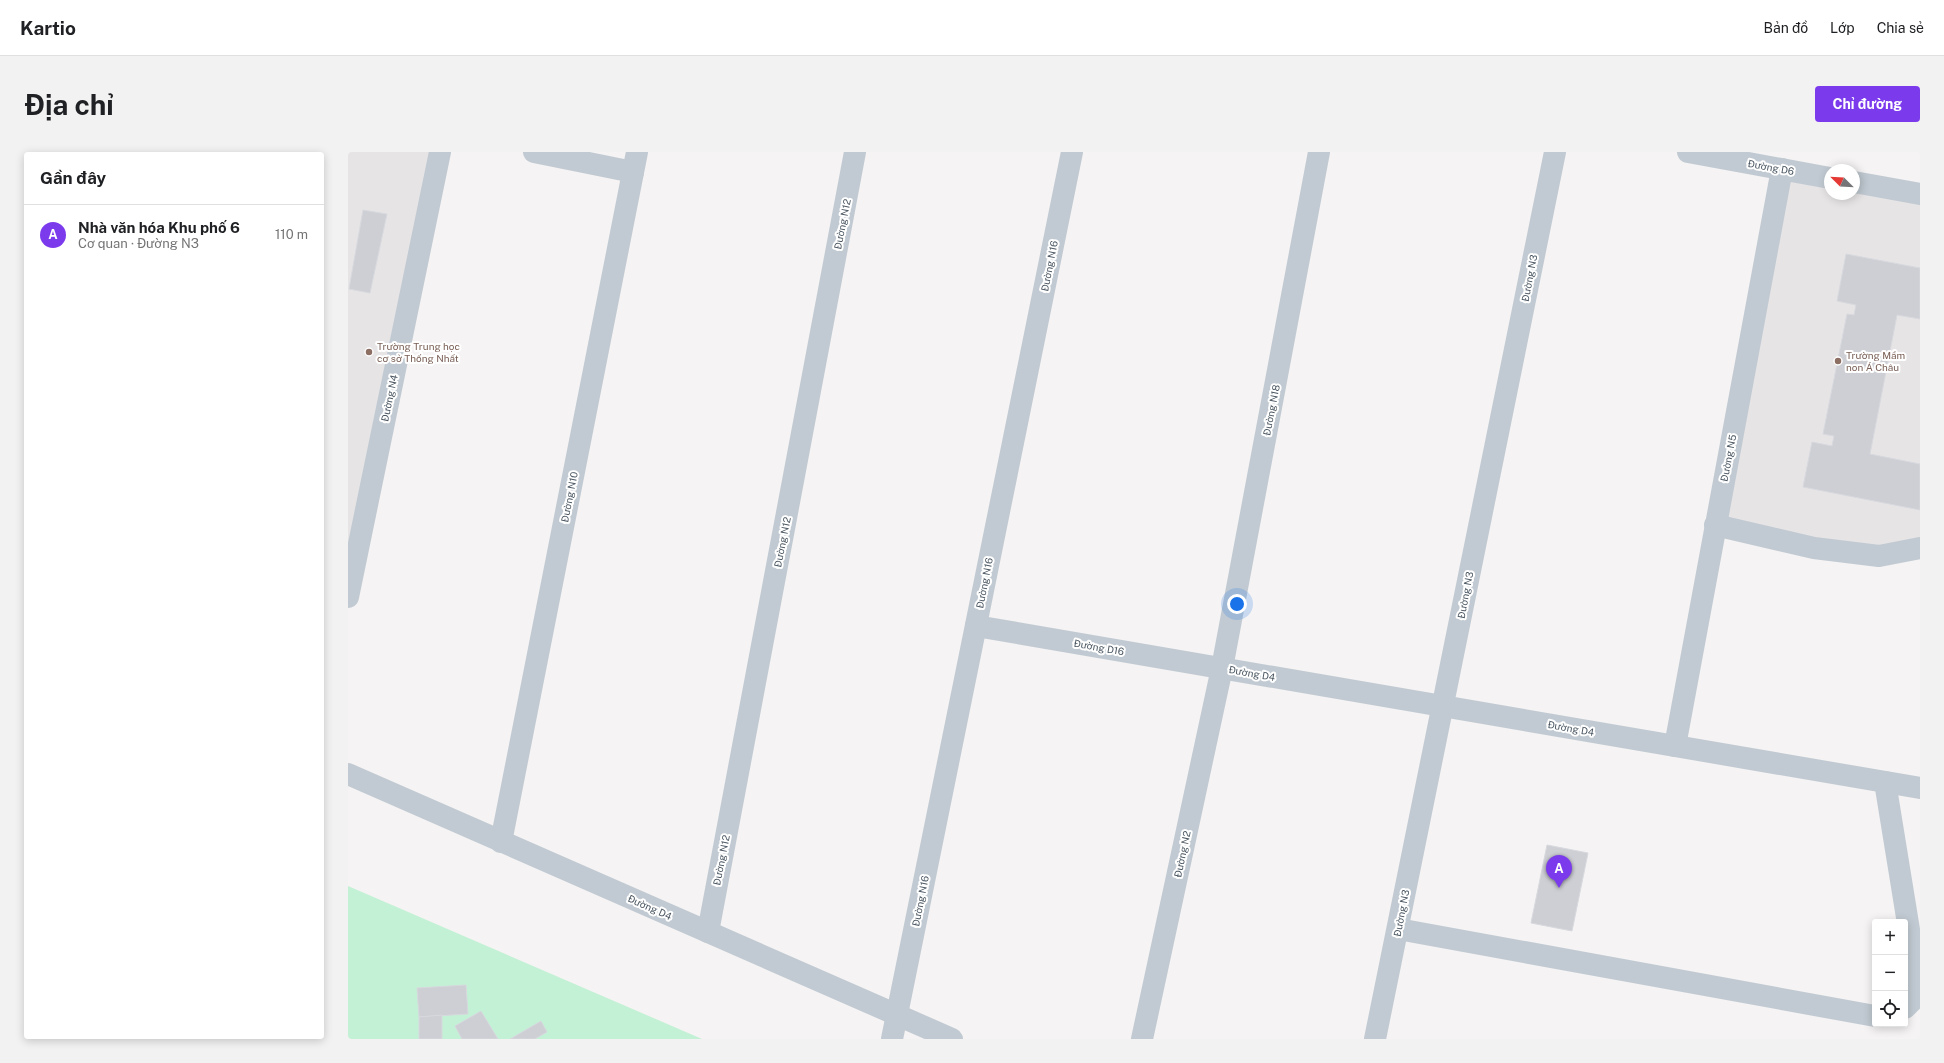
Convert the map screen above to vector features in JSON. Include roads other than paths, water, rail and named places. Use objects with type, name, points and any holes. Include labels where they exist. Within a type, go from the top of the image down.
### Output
[{"type":"street","name":"Đường N4","points":[[348,597],[440,152]]},
{"type":"street","points":[[534,152],[635,162]]},
{"type":"street","name":"Đường N12","points":[[708,932],[855,152]]},
{"type":"street","name":"Đường N16","points":[[892,1039],[1072,152]]},
{"type":"street","name":"Đường N18","points":[[1222,668],[1319,152]]},
{"type":"street","name":"Đường N3","points":[[1375,1039],[1555,152]]},
{"type":"street","name":"Đường D6","points":[[1688,152],[1824,177]]},
{"type":"street","name":"Đường N10","points":[[501,842],[635,162]]},
{"type":"street","name":"Đường N5","points":[[1675,746],[1782,169]]},
{"type":"street","points":[[1860,183],[1920,194]]},
{"type":"street","points":[[1716,525],[1814,548],[1878,556],[1920,548]]},
{"type":"street","name":"Đường D16","points":[[976,626],[1222,668]]},
{"type":"street","name":"Đường D4","points":[[1222,668],[1920,788]]},
{"type":"street","name":"Đường N2","points":[[1142,1039],[1222,668]]},
{"type":"street","name":"Đường D4","points":[[348,774],[952,1039]]},
{"type":"street","points":[[1884,782],[1918,985],[1912,1001],[1908,1005]]},
{"type":"street","points":[[1398,929],[1872,1015]]},
{"type":"place","name":"Trường Trung học cơ sở Thống Nhất","points":[[369,352]]},
{"type":"place","name":"Trường Mầm non Á Châu","points":[[1838,361]]},
{"type":"place","name":"Nhà văn hóa Khu phố 6","points":[[1559,888]]}]
